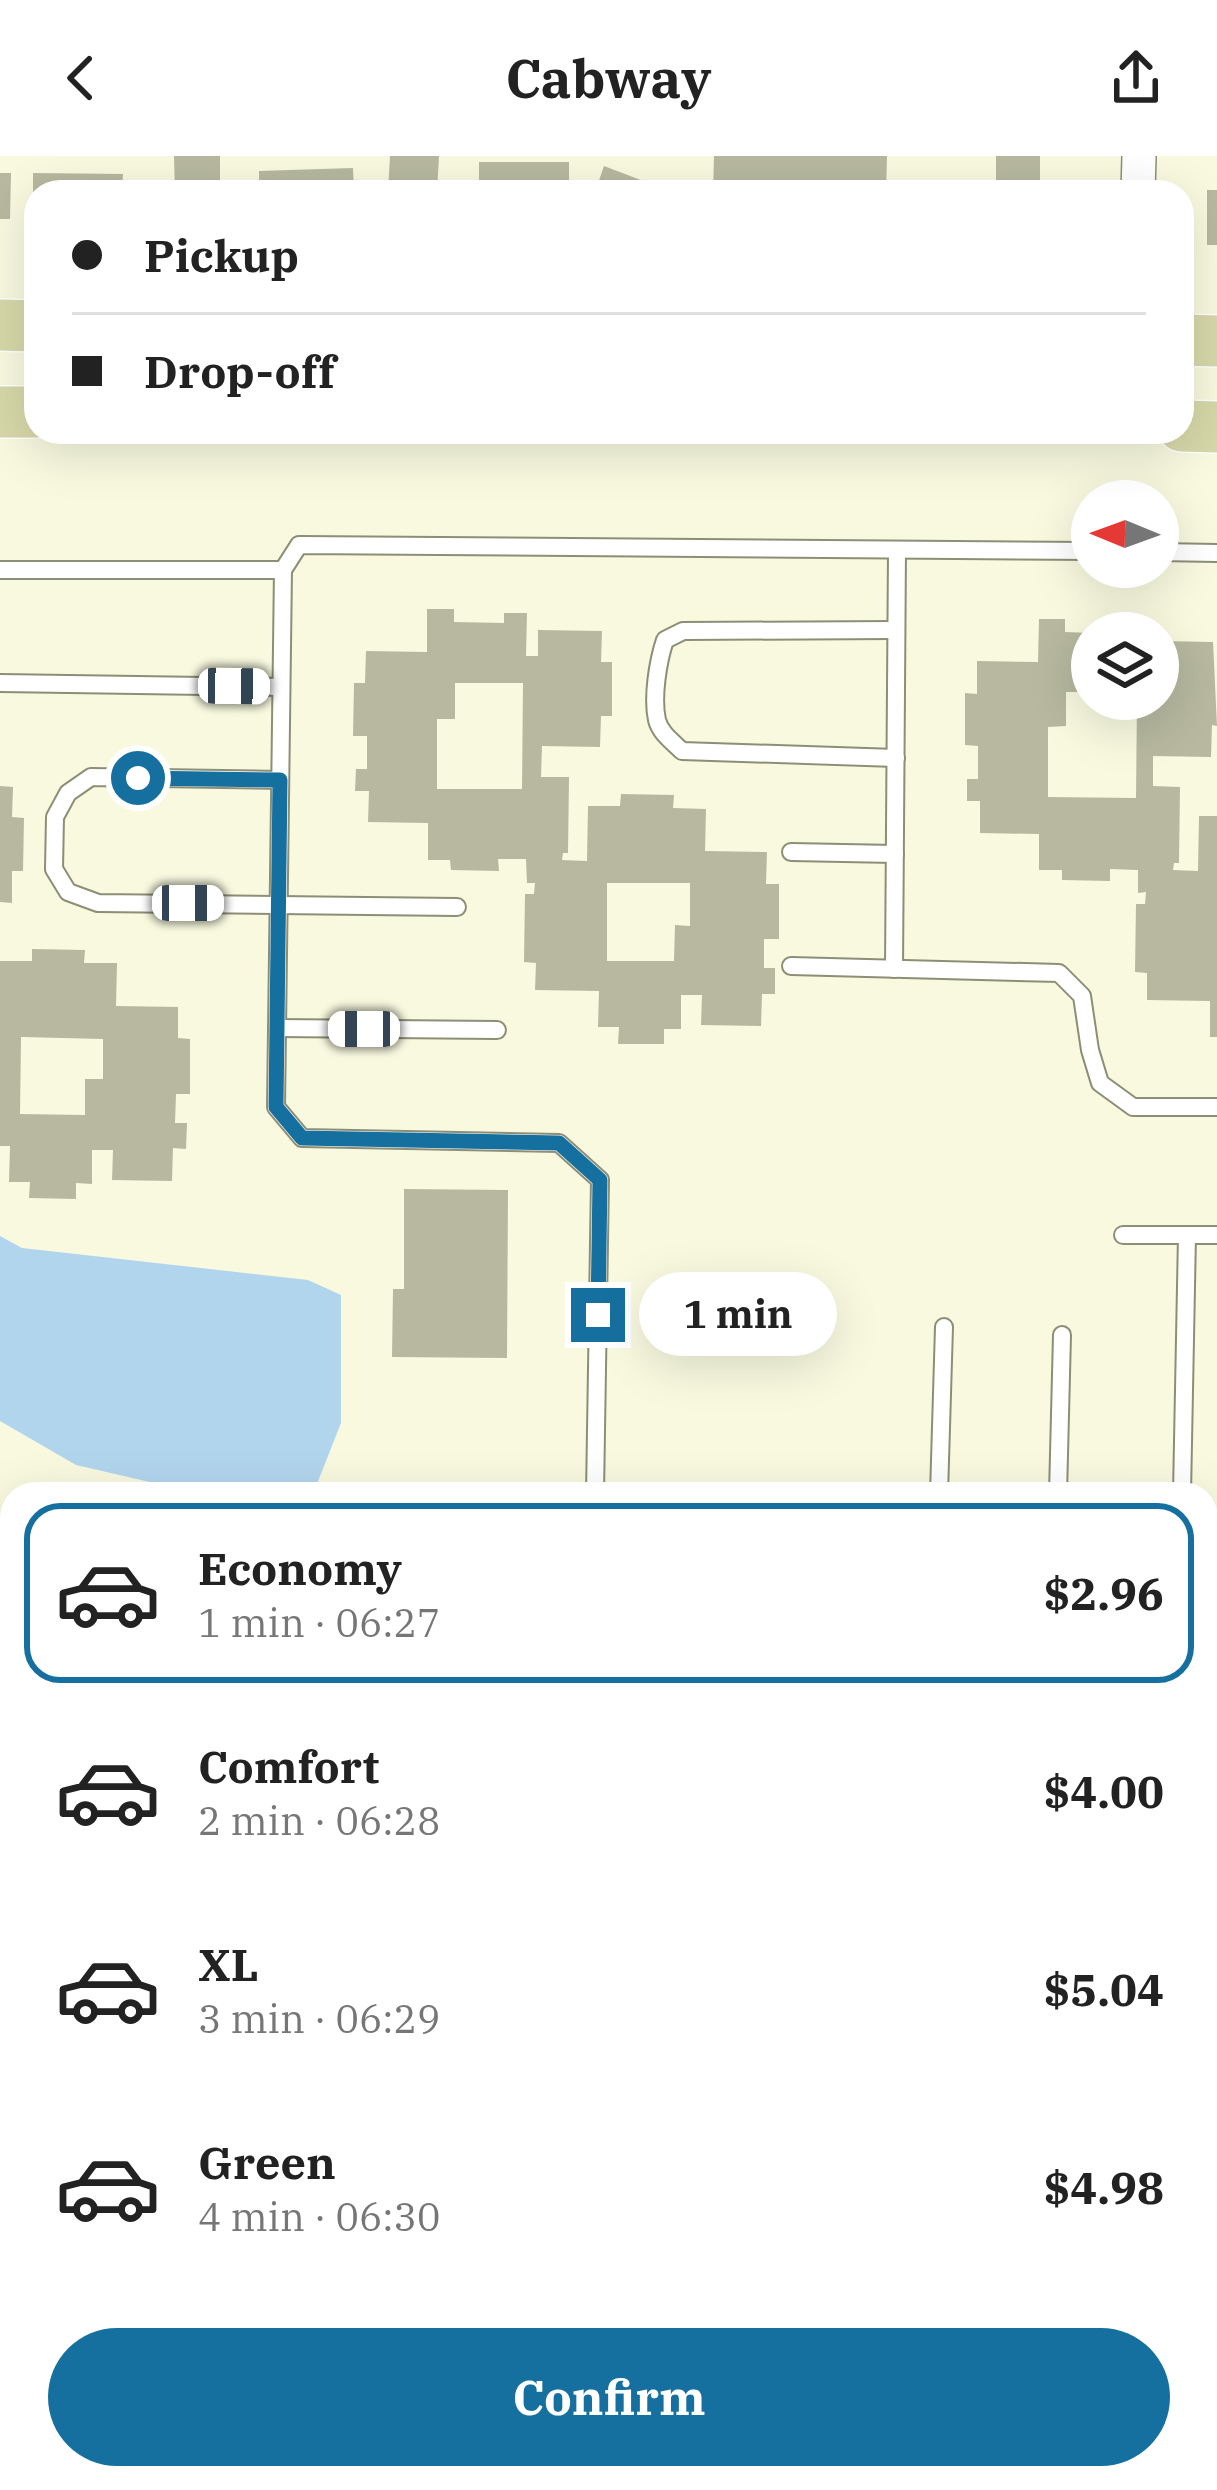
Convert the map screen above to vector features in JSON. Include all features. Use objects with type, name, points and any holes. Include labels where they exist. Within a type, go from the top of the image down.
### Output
[{"type":"lane","points":[[595,1482],[600,1180],[559,1143],[302,1138],[276,1107],[283,570],[299,544],[1071,551]]},
{"type":"lane","points":[[894,969],[897,550]]},
{"type":"lane","points":[[1179,552],[1217,553]]},
{"type":"lane","points":[[0,570],[283,570]]},
{"type":"lane","points":[[896,630],[683,631],[664,640],[657,719],[664,734],[682,751],[896,758]]},
{"type":"lane","points":[[0,683],[281,687]]},
{"type":"lane","points":[[280,780],[91,777],[68,793],[55,817],[54,869],[68,892],[98,903],[457,907]]},
{"type":"lane","points":[[791,852],[895,854]]},
{"type":"lane","points":[[790,966],[1059,973],[1082,996],[1100,1083],[1133,1106],[1217,1107]]},
{"type":"lane","points":[[277,1028],[496,1030]]},
{"type":"lane","points":[[1123,1235],[1217,1235]]},
{"type":"lane","points":[[1182,1482],[1187,1235]]},
{"type":"lane","points":[[939,1482],[944,1327]]},
{"type":"lane","points":[[1058,1482],[1062,1335]]},
{"type":"water","points":[[0,1236],[22,1248],[308,1280],[341,1295],[341,1423],[318,1482],[150,1482],[76,1465],[0,1421]]},
{"type":"building","points":[[174,156],[220,156],[220,180],[175,180]]},
{"type":"building","points":[[390,156],[439,156],[438,180],[389,180]]},
{"type":"building","points":[[714,156],[887,156],[886,180],[713,180]]},
{"type":"building","points":[[996,156],[1040,156],[1040,180],[996,180]]},
{"type":"building","points":[[479,162],[569,162],[569,180],[479,180]]},
{"type":"building","points":[[604,166],[641,180],[599,180]]},
{"type":"building","points":[[353,168],[354,180],[259,180],[259,171]]},
{"type":"building","points":[[0,173],[11,173],[10,219],[0,219]]},
{"type":"building","points":[[33,173],[123,174],[123,180],[33,180]]},
{"type":"building","points":[[1207,190],[1217,190],[1217,245],[1207,245]]},
{"type":"building","points":[[427,609],[454,609],[454,622],[504,623],[504,613],[527,613],[526,656],[538,656],[538,630],[602,631],[601,662],[612,662],[612,716],[601,716],[600,747],[542,746],[541,777],[569,777],[568,853],[563,853],[562,860],[587,861],[588,806],[620,806],[621,794],[674,795],[673,808],[706,809],[705,851],[767,852],[766,884],[779,884],[779,939],[764,939],[764,968],[775,968],[775,994],[762,994],[761,1026],[701,1025],[702,995],[681,995],[681,1029],[664,1029],[664,1044],[618,1044],[619,1027],[598,1027],[599,991],[535,990],[536,963],[524,962],[525,894],[534,894],[535,883],[527,883],[526,859],[498,859],[499,871],[451,870],[450,860],[428,860],[428,823],[368,822],[369,791],[355,791],[356,769],[367,769],[367,736],[353,736],[354,683],[365,683],[366,651],[427,652]],"holes":[[[455,683],[523,683],[522,789],[437,789],[437,719],[455,719]],[[607,883],[690,883],[690,926],[675,925],[674,961],[607,961]]]},
{"type":"building","points":[[1039,619],[1065,619],[1065,632],[1071,632],[1071,692],[1066,692],[1066,726],[1048,727],[1048,797],[1136,798],[1137,720],[1179,720],[1179,641],[1213,642],[1217,726],[1212,725],[1211,757],[1153,756],[1153,786],[1180,787],[1179,863],[1174,863],[1173,870],[1198,871],[1199,816],[1217,816],[1217,1037],[1210,1037],[1210,1001],[1147,1000],[1147,973],[1135,972],[1136,904],[1145,904],[1146,892],[1138,893],[1138,870],[1110,869],[1110,881],[1062,880],[1062,870],[1039,870],[1039,834],[980,833],[980,801],[967,801],[967,779],[978,779],[978,746],[965,745],[965,693],[977,694],[977,661],[1038,662]]},
{"type":"building","points":[[0,786],[13,787],[12,817],[24,818],[23,871],[12,871],[12,903],[0,902]]},
{"type":"building","points":[[32,949],[85,950],[84,963],[117,963],[116,1006],[178,1007],[178,1038],[190,1039],[190,1094],[176,1094],[175,1123],[187,1123],[186,1149],[173,1148],[172,1181],[112,1180],[113,1150],[92,1150],[92,1184],[76,1183],[76,1199],[29,1198],[30,1182],[9,1182],[10,1146],[0,1146],[0,961],[32,961]],"holes":[[[21,1037],[103,1039],[103,1079],[85,1079],[85,1115],[20,1114]]]},
{"type":"building","points":[[404,1189],[508,1190],[507,1358],[392,1357],[393,1289],[404,1289]]},
{"type":"route","points":[[138,778],[280,780],[276,1107],[302,1138],[559,1143],[600,1180],[598,1315]]}]
